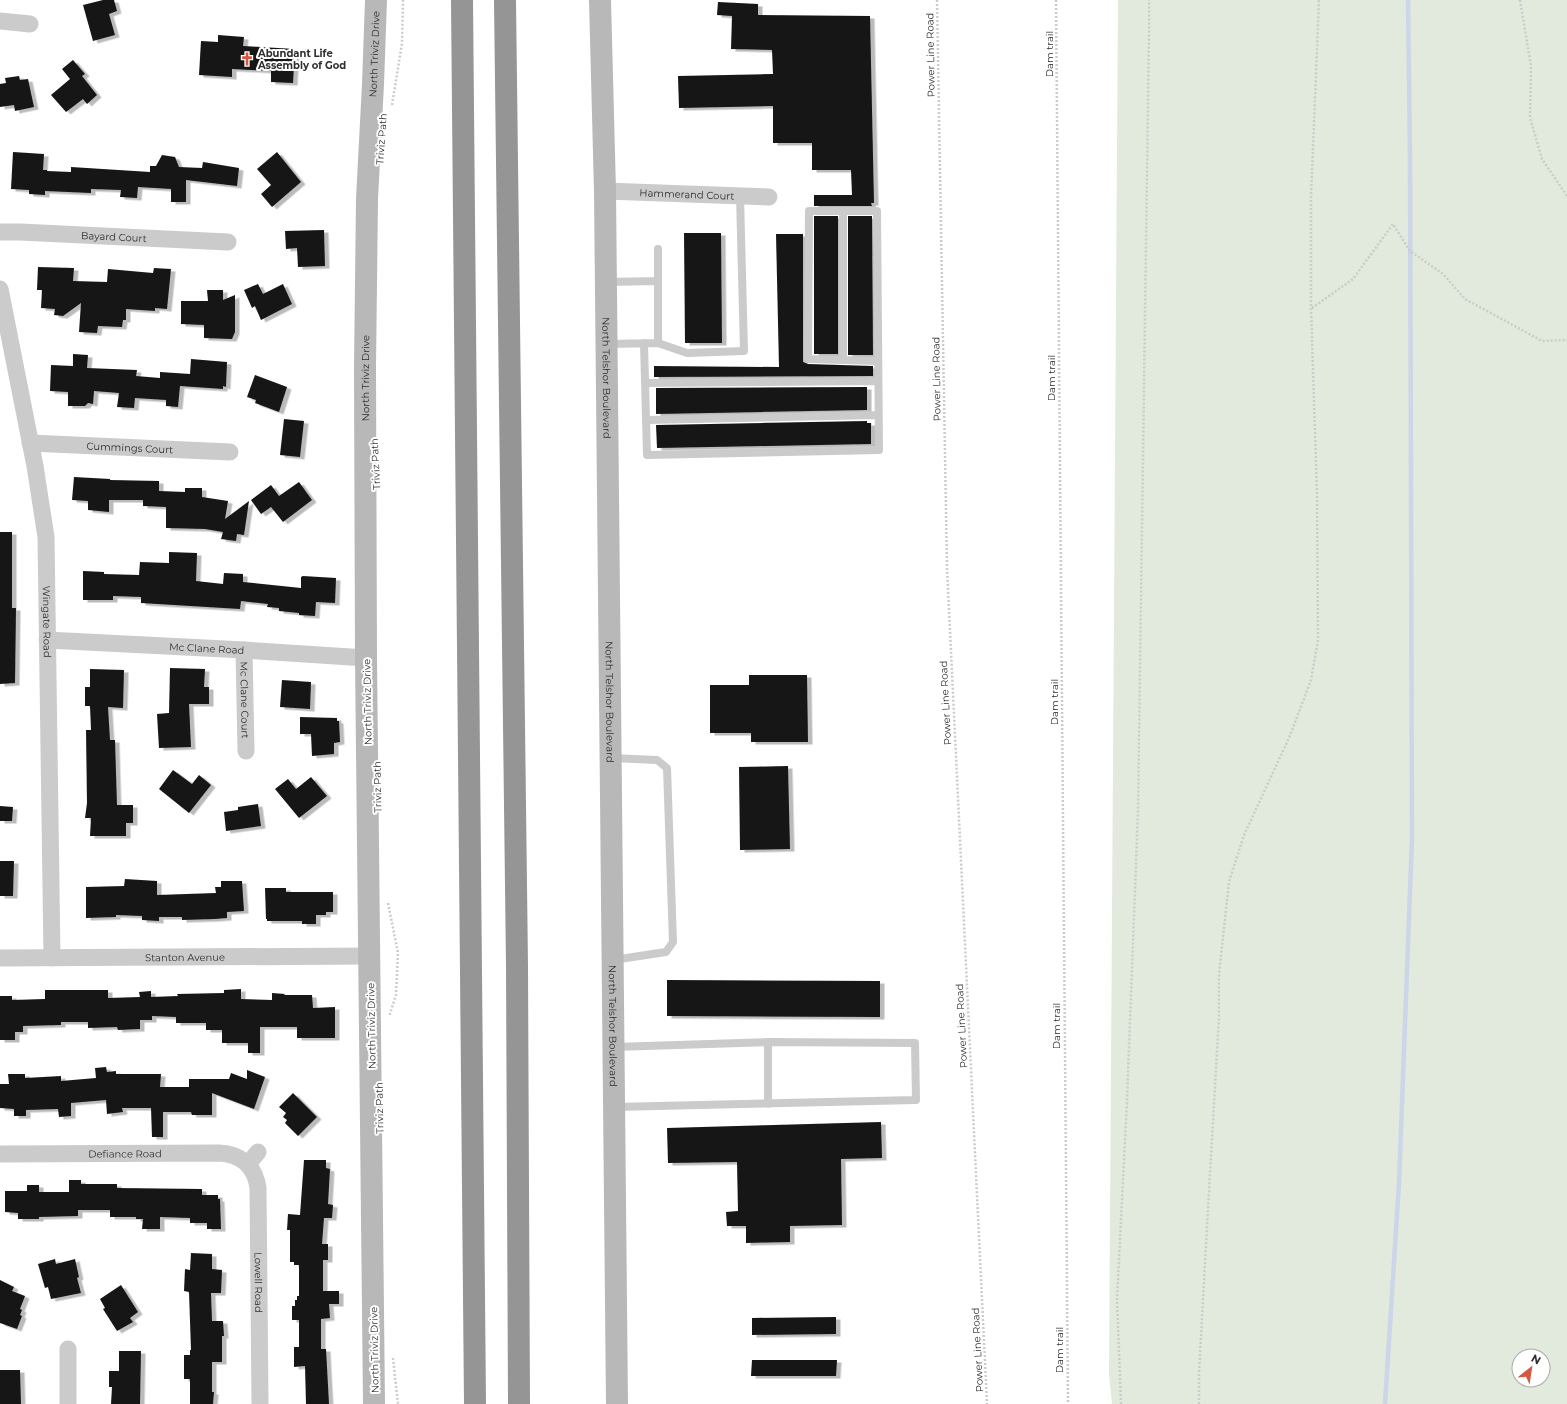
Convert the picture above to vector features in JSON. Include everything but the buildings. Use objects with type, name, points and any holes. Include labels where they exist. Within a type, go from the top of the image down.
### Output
[{"type":"highway","points":[[462,0],[475,1404]]},
{"type":"highway","points":[[505,0],[517,974],[519,1404]]},
{"type":"main road","name":"North Triviz Drive","points":[[374,1404],[364,367],[367,199],[374,84],[376,0]]},
{"type":"main road","name":"North Telshor Boulevard","points":[[600,0],[605,191],[617,1404]]},
{"type":"street","points":[[0,21],[30,24]]},
{"type":"street","name":"Hammerand Court","points":[[605,191],[769,197]]},
{"type":"street","name":"Bayard Court","points":[[0,232],[228,242]]},
{"type":"street","name":"Wingate Road","points":[[0,289],[44,514],[46,537],[52,958]]},
{"type":"street","name":"Cummings Court","points":[[30,443],[230,452]]},
{"type":"street","name":"Mc Clane Road","points":[[47,640],[366,658]]},
{"type":"street","name":"Mc Clane Court","points":[[244,650],[246,751]]},
{"type":"street","name":"Stanton Avenue","points":[[0,958],[370,956]]},
{"type":"street","name":"Defiance Road","points":[[0,1154],[219,1152],[253,1158]]},
{"type":"street","name":"Lowell Road","points":[[253,1158],[258,1188],[260,1404]]},
{"type":"street","points":[[68,1349],[68,1404]]},
{"type":"lane","points":[[606,344],[658,343],[687,353],[744,351],[740,196]]},
{"type":"lane","points":[[644,343],[646,455],[879,450],[877,211],[809,211],[808,359],[878,361]]},
{"type":"lane","points":[[843,211],[843,360]]},
{"type":"lane","points":[[658,250],[658,343]]},
{"type":"lane","points":[[606,282],[658,281]]},
{"type":"lane","points":[[645,383],[878,381]]},
{"type":"lane","points":[[646,420],[878,415]]},
{"type":"lane","points":[[610,758],[657,760],[667,768],[673,942],[666,952],[612,960]]},
{"type":"lane","points":[[768,1042],[768,1104]]},
{"type":"lane","points":[[613,1047],[768,1042],[915,1043],[916,1100],[614,1107]]},
{"type":"path","name":"Triviz Path","points":[[391,109],[402,43],[403,0]]},
{"type":"path","name":"Power Line Road","points":[[937,0],[947,568],[987,1404]]},
{"type":"path","name":"Dam trail","points":[[1056,0],[1068,1404]]},
{"type":"path","points":[[1121,1404],[1116,1300],[1127,1101],[1138,811],[1149,0]]},
{"type":"path","points":[[1199,1404],[1199,1373],[1219,1017],[1219,974],[1229,882],[1244,835],[1289,738],[1311,680],[1318,640],[1317,486],[1311,308],[1311,197],[1319,0]]},
{"type":"path","points":[[1520,0],[1531,66],[1530,118],[1542,159],[1567,196]]},
{"type":"path","points":[[1311,308],[1353,279],[1393,224],[1410,251],[1443,274],[1465,299],[1542,341],[1567,340]]},
{"type":"path","points":[[386,896],[398,953],[396,995],[388,1021]]},
{"type":"path","points":[[392,1351],[396,1371],[398,1404]]},
{"type":"shaded area","points":[[1118,0],[1567,0],[1567,1404],[1112,1404],[1109,1374]]},
{"type":"waterway","points":[[1385,1404],[1399,1183],[1412,838],[1410,153],[1408,0]]},
{"type":"place","name":"Abundant Life Assembly of God","points":[[247,59]]}]
